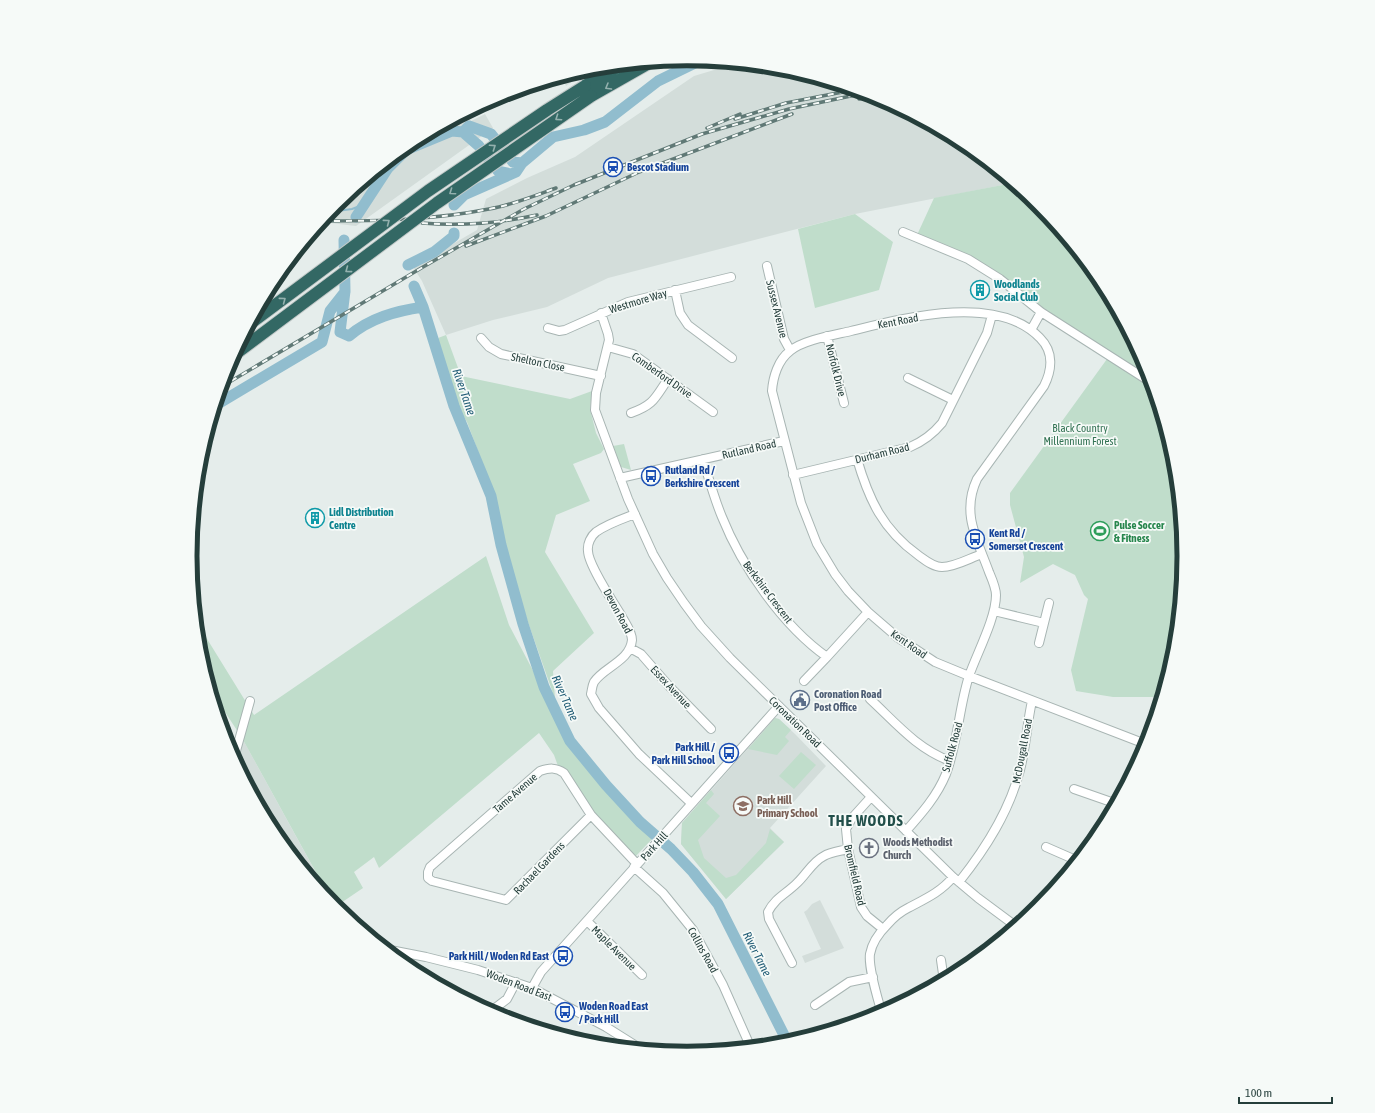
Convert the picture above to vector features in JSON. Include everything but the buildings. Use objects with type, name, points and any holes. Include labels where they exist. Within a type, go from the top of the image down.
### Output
[{"type":"highway","points":[[260,316],[428,191],[541,114],[637,69]]},
{"type":"highway","points":[[244,349],[612,72]]},
{"type":"street","points":[[903,232],[968,259],[1011,286],[1041,312],[1144,378]]},
{"type":"street","name":"Sussex Avenue","points":[[767,266],[784,339],[790,350]]},
{"type":"street","name":"Westmore Way","points":[[548,328],[559,331],[565,330],[628,302],[731,277]]},
{"type":"street","points":[[675,290],[682,318],[688,325],[732,358]]},
{"type":"street","name":"Kent Road","points":[[969,676],[994,611],[996,594],[970,518],[970,502],[973,488],[977,479],[1040,394],[1047,380],[1050,369],[1049,352],[1045,344],[1031,330],[1010,319],[992,315],[960,312],[939,313],[893,321],[827,336],[790,350],[776,372],[773,380],[772,391],[793,475],[806,516],[824,557],[848,592],[868,612],[897,637],[935,662],[969,676],[1142,742]]},
{"type":"street","points":[[1031,330],[1041,312]]},
{"type":"street","points":[[601,313],[608,334],[608,347]]},
{"type":"street","name":"Durham Road","points":[[793,475],[910,447],[927,438],[942,423],[987,333],[992,315]]},
{"type":"street","name":"Norfolk Drive","points":[[827,336],[844,403]]},
{"type":"street","name":"Shelton Close","points":[[481,338],[489,347],[501,354],[600,376]]},
{"type":"street","name":"Coronation Road","points":[[608,347],[595,400],[595,410],[634,514],[661,568],[701,626],[730,658],[956,879],[1013,924]]},
{"type":"street","name":"Comberford Drive","points":[[608,347],[633,354],[713,412]]},
{"type":"street","points":[[908,378],[953,400]]},
{"type":"street","points":[[631,413],[643,409],[651,404],[668,379]]},
{"type":"street","name":"Rutland Road","points":[[620,478],[784,441]]},
{"type":"street","name":"Berkshire Crescent","points":[[703,459],[722,518],[748,567],[789,621],[810,643],[827,657]]},
{"type":"street","points":[[857,460],[863,479],[878,514],[896,537],[922,559],[936,566],[942,567],[954,565],[982,554]]},
{"type":"street","name":"Devon Road","points":[[634,514],[597,531],[590,541],[588,548],[591,562],[632,634],[630,648],[620,661],[599,677],[594,683],[591,694],[599,708],[639,754],[691,803]]},
{"type":"street","points":[[1039,643],[1049,603]]},
{"type":"street","points":[[994,611],[1044,623]]},
{"type":"street","points":[[804,681],[868,612]]},
{"type":"street","name":"Essex Avenue","points":[[630,648],[641,654],[668,685],[711,729]]},
{"type":"street","name":"Suffolk Road","points":[[906,831],[920,816],[935,795],[946,773],[969,676]]},
{"type":"street","points":[[870,699],[916,742],[934,755],[950,761]]},
{"type":"street","name":"McDougall Road","points":[[880,1007],[873,976],[870,954],[875,941],[883,929],[896,916],[905,909],[939,891],[956,879],[977,859],[1005,813],[1020,770],[1032,700]]},
{"type":"street","points":[[237,749],[250,702]]},
{"type":"street","name":"Park Hill","points":[[532,988],[541,972],[779,706]]},
{"type":"street","name":"Tame Avenue","points":[[432,881],[428,878],[430,867],[540,771],[552,768],[560,770],[564,773],[591,815],[636,865]]},
{"type":"street","points":[[1074,789],[1112,802]]},
{"type":"street","name":"Bromfield Road","points":[[871,797],[848,822],[846,835],[861,907],[867,916],[883,929]]},
{"type":"street","name":"Rachael Gardens","points":[[432,881],[506,900],[591,815]]},
{"type":"street","points":[[1046,848],[1073,859]]},
{"type":"street","points":[[792,963],[769,919],[768,912],[775,901],[798,883],[813,864],[819,859],[824,856],[848,849]]},
{"type":"street","name":"Collins Road","points":[[636,865],[663,893],[693,930],[723,985],[749,1043]]},
{"type":"street","name":"Maple Avenue","points":[[587,921],[642,975]]},
{"type":"street","name":"Woden Road East","points":[[396,951],[426,956],[532,988],[606,1026],[633,1044]]},
{"type":"street","points":[[941,960],[943,975]]},
{"type":"street","points":[[815,1005],[849,982],[873,976]]},
{"type":"street","points":[[495,1008],[507,999],[516,982]]},
{"type":"shaded area","points":[[723,67],[752,70],[783,75],[845,92],[875,103],[933,132],[986,167],[1007,184],[855,214],[608,278],[547,307],[493,320],[446,335],[422,281],[413,267],[477,230],[486,199],[527,178],[575,157],[694,76]]},
{"type":"shaded area","points":[[576,79],[566,86],[564,82]]},
{"type":"shaded area","points":[[485,114],[493,128],[356,226],[329,223],[364,188],[389,167],[442,132],[469,118],[471,121]]},
{"type":"shaded area","name":"Park Hill Primary School","points":[[775,718],[779,719],[796,735],[826,766],[770,828],[784,842],[726,899],[681,844],[682,823]]},
{"type":"shaded area","points":[[242,738],[321,882],[298,855],[280,829],[263,802],[238,753]]},
{"type":"shaded area","points":[[820,900],[844,948],[805,963],[802,956],[821,949],[804,912],[812,904]]},
{"type":"green space","points":[[1007,184],[1056,233],[1077,258],[1112,311],[1142,372],[1043,309],[996,273],[917,235],[934,198]]},
{"type":"green space","points":[[855,214],[893,242],[879,290],[815,308],[798,229]]},
{"type":"green space","points":[[446,335],[461,376],[570,399],[592,391],[590,409],[596,433],[604,449],[601,453],[573,464],[590,501],[556,515],[545,552],[594,633],[553,671],[555,699],[516,588],[492,488],[467,422],[459,409],[438,338]]},
{"type":"green space","name":"Pulse Soccer & Fitness","points":[[1107,359],[1145,381],[1152,399],[1169,461],[1177,524],[1177,589],[1174,621],[1169,652],[1157,697],[1113,697],[1076,691],[1071,670],[1088,599],[1084,595],[1075,575],[1053,564],[1020,583],[1024,557],[1010,505],[1010,493]]},
{"type":"green space","points":[[624,444],[631,470],[621,467],[613,446]]},
{"type":"green space","points":[[486,556],[509,625],[539,682],[561,730],[593,773],[642,828],[653,838],[635,857],[592,811],[558,766],[554,755],[539,733],[379,868],[374,857],[354,872],[363,888],[341,903],[322,883],[242,738],[220,705],[206,652],[203,632],[254,715]]},
{"type":"green space","points":[[775,718],[779,719],[791,730],[785,737],[789,741],[777,755],[748,749]]},
{"type":"green space","points":[[801,752],[816,765],[794,789],[779,776]]},
{"type":"green space","points":[[711,790],[714,794],[706,803],[720,816],[698,840],[704,858],[726,878],[736,875],[766,843],[770,829],[784,842],[726,899],[681,844],[682,823]]},
{"type":"waterway","name":"River Tame","points":[[454,205],[464,195],[516,172],[522,163],[553,137],[584,130],[605,122],[658,81],[689,66]]},
{"type":"waterway","name":"River Tame","points":[[428,141],[452,131],[463,132],[469,126],[491,134],[513,162],[522,163]]},
{"type":"waterway","name":"River Tame","points":[[463,132],[479,146],[498,171],[511,174]]},
{"type":"waterway","name":"River Tame","points":[[356,217],[389,167]]},
{"type":"waterway","points":[[340,211],[352,209],[365,204]]},
{"type":"waterway","name":"River Tame","points":[[408,265],[434,252],[454,236],[454,233]]},
{"type":"waterway","name":"River Tame","points":[[344,240],[345,291],[340,332],[349,336],[366,324],[384,316],[423,307]]},
{"type":"waterway","name":"River Tame","points":[[414,286],[423,307],[454,406],[491,496],[501,545],[523,624],[544,687],[570,741],[606,785],[640,822],[671,849],[693,872],[718,904],[785,1037]]},
{"type":"waterway","name":"River Tame","points":[[222,401],[322,342],[330,311],[345,292]]},
{"type":"railway","points":[[735,119],[786,103],[844,92]]},
{"type":"railway","points":[[229,382],[524,209],[574,185],[702,134],[789,109],[854,95]]},
{"type":"railway","points":[[707,128],[740,114]]},
{"type":"railway","points":[[466,246],[546,216],[639,172],[792,114]]},
{"type":"railway","points":[[330,221],[364,221],[448,216],[506,205],[556,188]]},
{"type":"railway","points":[[422,223],[480,223],[537,215]]},
{"type":"place","name":"Bescot Stadium","points":[[613,167]]},
{"type":"place","name":"Woodlands Social Club","points":[[980,290]]},
{"type":"place","name":"Rutland Rd / Berkshire Crescent","points":[[651,476]]},
{"type":"place","name":"Lidl Distribution Centre","points":[[315,518]]},
{"type":"place","name":"Pulse Soccer & Fitness","points":[[1100,531]]},
{"type":"place","name":"Kent Rd / Somerset Crescent","points":[[975,539]]},
{"type":"place","name":"Coronation Road Post Office","points":[[800,700]]},
{"type":"place","name":"Park Hill / Park Hill School","points":[[729,753]]},
{"type":"place","name":"Park Hill Primary School","points":[[743,806]]},
{"type":"place","name":"Woods Methodist Church","points":[[869,848]]},
{"type":"place","name":"Park Hill / Woden Rd East","points":[[563,956]]},
{"type":"place","name":"Woden Road East / Park Hill","points":[[565,1012]]},
{"type":"district","name":"THE WOODS","points":[[866,820]]},
{"type":"park label","name":"Black Country Millennium Forest","points":[[1080,434]]}]
